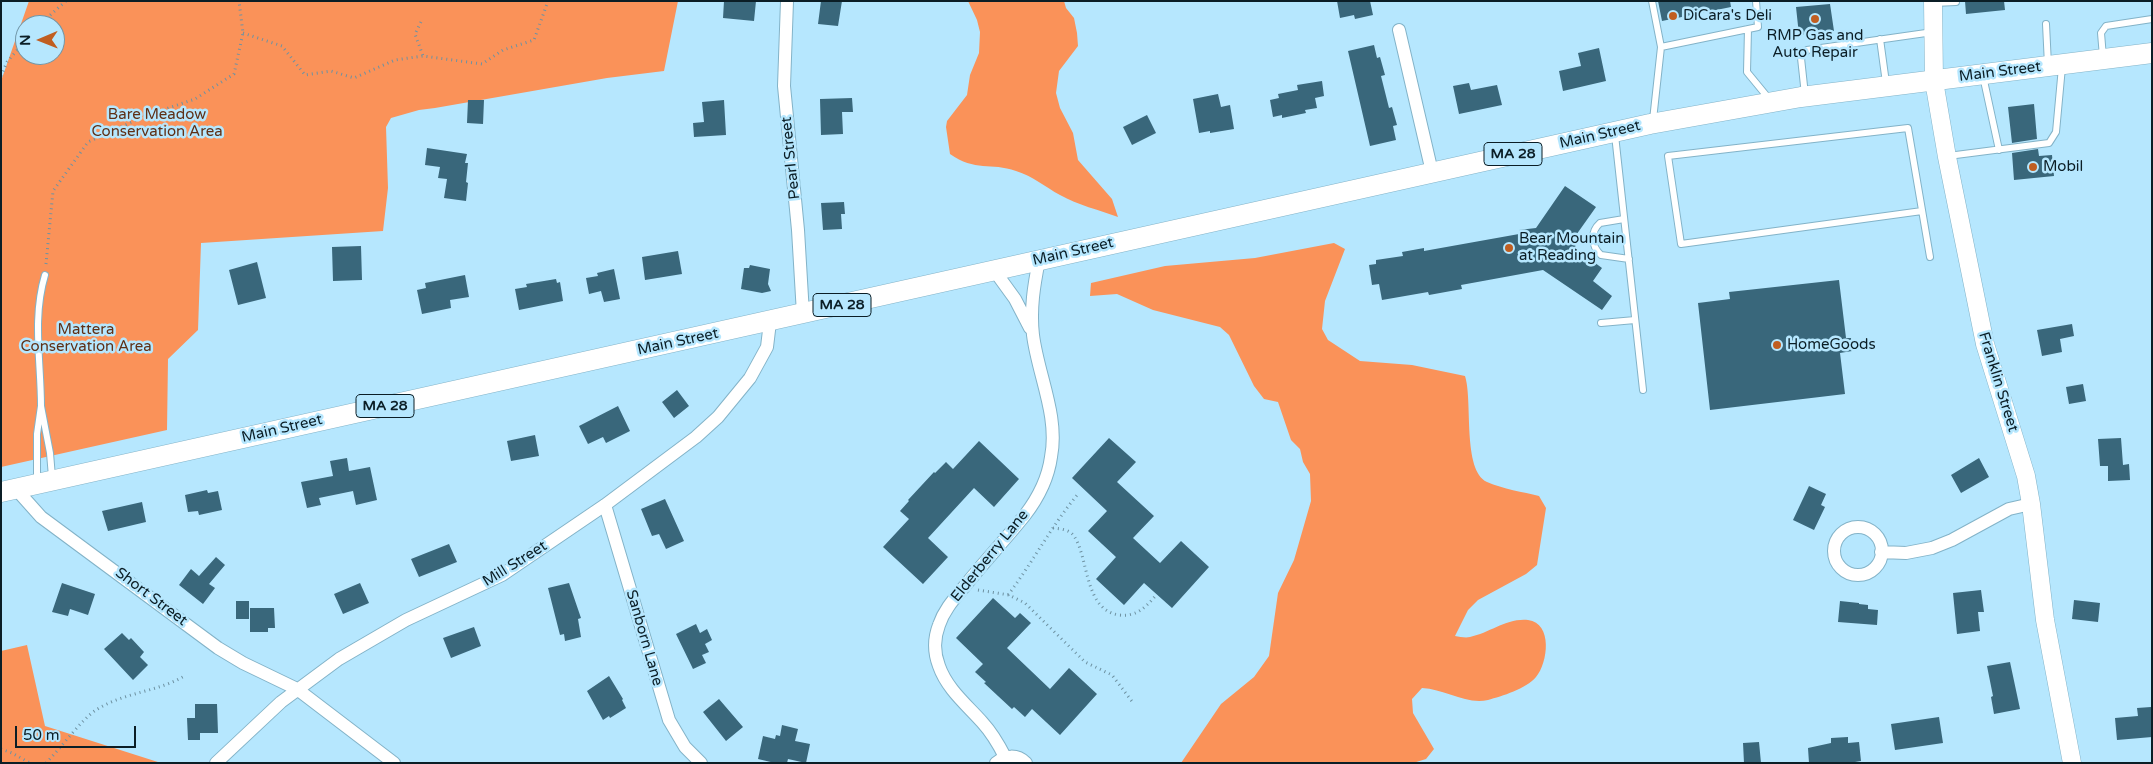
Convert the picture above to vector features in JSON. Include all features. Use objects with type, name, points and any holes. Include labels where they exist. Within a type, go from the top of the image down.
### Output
[{"type":"main road","name":"Franklin Street","points":[[1933,2],[1934,81],[1947,157],[1984,336],[2020,455],[2031,504],[2045,620],[2072,763]]},
{"type":"main road","name":"Main Street","points":[[9,491],[506,378],[770,322],[1652,123],[1805,96],[2152,53]]},
{"type":"street","name":"Pearl Street","points":[[787,1],[784,86],[803,314]]},
{"type":"street","points":[[1399,30],[1432,172]]},
{"type":"street","name":"Elderberry Lane","points":[[1026,763],[1014,756],[1001,760],[996,740],[941,671],[937,658],[936,641],[939,624],[945,612],[966,584],[1025,515],[1042,487],[1050,466],[1053,444],[1052,421],[1033,335],[1033,294],[1039,260]]},
{"type":"street","name":"Elderberry Lane","points":[[994,270],[1015,298],[1033,335]]},
{"type":"street","name":"Mill Street","points":[[216,763],[262,718],[297,689],[339,659],[391,629],[502,575],[605,505],[696,437],[742,391],[764,354],[770,334],[770,322]]},
{"type":"street","name":"Short Street","points":[[9,491],[41,517],[218,648],[243,664],[297,689],[394,763]]},
{"type":"street","points":[[1882,552],[1906,553],[1932,548],[1952,540],[2008,509],[2031,504]]},
{"type":"street","name":"Sanborn Lane","points":[[605,505],[667,715],[685,747],[700,763]]},
{"type":"lane","points":[[1652,1],[1661,47],[1652,123]]},
{"type":"lane","points":[[1661,47],[1758,27],[1756,1]]},
{"type":"lane","points":[[1933,2],[1956,2]]},
{"type":"lane","points":[[2103,59],[2101,33],[2104,27],[2152,19]]},
{"type":"lane","points":[[1947,157],[2046,144],[2054,138],[2055,65],[2046,24]]},
{"type":"lane","points":[[1748,29],[1747,72],[1771,102]]},
{"type":"lane","points":[[1805,96],[1801,58],[1805,51],[1933,32]]},
{"type":"lane","points":[[1880,39],[1886,86]]},
{"type":"lane","points":[[1983,75],[1999,150]]},
{"type":"lane","points":[[1922,212],[1681,244],[1668,156],[1908,128],[1930,257]]},
{"type":"lane","points":[[1614,132],[1643,390]]},
{"type":"lane","points":[[1624,219],[1600,223],[1594,231],[1593,243],[1601,255],[1628,259]]},
{"type":"lane","points":[[45,275],[39,304],[37,329],[41,406],[50,453],[45,483]]},
{"type":"lane","points":[[1601,323],[1635,320]]},
{"type":"lane","points":[[41,406],[36,434],[45,483]]},
{"type":"path","points":[[50,15],[66,1]]},
{"type":"path","points":[[45,275],[52,191],[88,142],[145,116],[195,99],[234,74],[243,33],[239,1]]},
{"type":"path","points":[[243,33],[282,46],[304,75],[331,71],[354,78],[395,60],[423,56],[482,64],[503,50],[534,40],[548,1]]},
{"type":"path","points":[[421,22],[415,34],[423,56]]},
{"type":"path","points":[[1,76],[7,62],[15,53]]},
{"type":"path","points":[[1008,595],[1078,494]]},
{"type":"path","points":[[1053,528],[1065,530],[1075,537],[1089,585],[1098,600],[1110,612],[1124,615],[1136,614],[1157,594]]},
{"type":"path","points":[[966,584],[983,591],[1008,595],[1025,603],[1086,662],[1112,675],[1134,704]]},
{"type":"path","points":[[46,763],[96,710],[127,697],[172,683],[186,675]]},
{"type":"path","points":[[1,749],[30,763]]},
{"type":"green space","name":"Bare Meadow Conservation Area","points":[[29,1],[678,1],[664,71],[607,78],[419,110],[391,118],[386,127],[388,188],[383,231],[201,243],[198,330],[168,359],[167,430],[1,467],[1,81],[15,41],[15,65],[65,65],[65,15],[24,15]]},
{"type":"green space","points":[[968,1],[1064,1],[1066,8],[1074,18],[1078,46],[1059,71],[1056,93],[1060,108],[1073,133],[1078,160],[1112,199],[1118,217],[1067,199],[1022,173],[1007,168],[967,163],[950,154],[946,127],[947,121],[967,95],[970,75],[979,53],[980,32],[977,20]]},
{"type":"green space","points":[[1334,243],[1345,249],[1325,301],[1322,329],[1328,340],[1360,361],[1412,365],[1465,376],[1471,450],[1479,475],[1487,482],[1539,496],[1546,508],[1537,565],[1526,574],[1478,600],[1468,610],[1455,636],[1470,637],[1505,623],[1528,620],[1536,623],[1545,636],[1546,644],[1543,663],[1540,671],[1532,681],[1514,692],[1488,700],[1464,699],[1422,688],[1412,699],[1413,713],[1434,749],[1426,759],[1413,763],[1181,763],[1221,704],[1254,677],[1269,656],[1278,593],[1294,560],[1311,501],[1310,474],[1303,462],[1300,449],[1291,440],[1278,402],[1264,399],[1254,386],[1229,335],[1220,327],[1153,310],[1117,294],[1090,296],[1091,283],[1165,266],[1255,258]]},
{"type":"green space","points":[[27,645],[45,726],[161,763],[1,763],[1,651]]},
{"type":"building","points":[[724,1],[756,1],[754,21],[723,18]]},
{"type":"building","points":[[821,1],[842,1],[838,26],[818,24]]},
{"type":"building","points":[[1337,1],[1370,1],[1373,15],[1355,19],[1354,15],[1340,18]]},
{"type":"building","points":[[1658,1],[1730,1],[1731,7],[1662,21]]},
{"type":"building","points":[[1965,1],[2004,1],[2005,10],[1966,14]]},
{"type":"building","name":"RMP Gas and Auto Repair","points":[[1830,4],[1834,31],[1799,35],[1796,7]]},
{"type":"building","points":[[1374,45],[1377,58],[1380,57],[1385,75],[1381,76],[1389,108],[1392,107],[1397,125],[1393,126],[1396,140],[1370,146],[1348,51]]},
{"type":"building","points":[[1599,48],[1606,81],[1563,91],[1559,71],[1581,66],[1578,53]]},
{"type":"building","points":[[1322,81],[1324,96],[1315,98],[1317,108],[1305,110],[1306,113],[1282,118],[1282,115],[1273,117],[1270,100],[1279,98],[1278,94],[1298,90],[1297,85]]},
{"type":"building","points":[[1469,83],[1471,90],[1497,85],[1502,105],[1459,114],[1453,86]]},
{"type":"building","points":[[1218,94],[1221,107],[1230,105],[1234,129],[1199,133],[1193,99]]},
{"type":"building","points":[[852,98],[853,112],[842,112],[843,134],[821,135],[820,99]]},
{"type":"building","points":[[468,100],[484,100],[483,124],[467,123]]},
{"type":"building","points":[[724,100],[726,135],[694,137],[693,123],[704,122],[702,102]]},
{"type":"building","points":[[2034,104],[2037,139],[2012,143],[2008,107]]},
{"type":"building","points":[[1147,115],[1156,133],[1132,145],[1123,127]]},
{"type":"building","points":[[427,148],[467,154],[465,163],[468,163],[466,201],[444,198],[447,179],[438,178],[440,167],[425,165]]},
{"type":"building","name":"Mobil","points":[[2038,149],[2039,156],[2052,155],[2054,176],[2014,180],[2012,153]]},
{"type":"building","name":"Bear Mountain at Reading","points":[[1565,186],[1596,207],[1574,238],[1576,249],[1602,268],[1593,281],[1612,296],[1602,310],[1543,270],[1461,285],[1462,289],[1429,295],[1428,292],[1382,300],[1379,284],[1372,285],[1369,265],[1376,264],[1376,260],[1403,256],[1402,252],[1424,248],[1424,251],[1519,234],[1519,230],[1536,228]]},
{"type":"building","points":[[844,202],[845,214],[841,214],[842,229],[823,230],[821,203]]},
{"type":"building","points":[[361,246],[362,280],[333,281],[332,247]]},
{"type":"building","points":[[678,251],[682,274],[645,280],[642,257]]},
{"type":"building","points":[[257,262],[266,298],[238,305],[229,270]]},
{"type":"building","points":[[750,265],[770,269],[768,284],[771,291],[762,293],[741,289],[744,268],[749,268]]},
{"type":"building","points":[[614,269],[620,299],[604,302],[601,291],[589,294],[586,278],[598,276],[597,273]]},
{"type":"building","points":[[465,275],[469,297],[450,300],[451,308],[422,314],[417,290],[426,288],[425,283]]},
{"type":"building","points":[[556,279],[557,283],[560,282],[563,301],[519,310],[515,289],[527,287],[526,284]]},
{"type":"building","name":"HomeGoods","points":[[1839,280],[1846,338],[1851,338],[1852,351],[1840,353],[1845,394],[1710,410],[1698,303],[1730,299],[1729,292]]},
{"type":"building","points":[[2072,324],[2074,336],[2060,339],[2062,352],[2042,356],[2037,330]]},
{"type":"building","points":[[2083,384],[2086,401],[2069,404],[2066,387]]},
{"type":"building","points":[[677,390],[689,406],[674,418],[662,402]]},
{"type":"building","points":[[618,406],[630,431],[606,443],[603,437],[588,444],[579,426]]},
{"type":"building","points":[[535,435],[539,456],[511,461],[507,441]]},
{"type":"building","points":[[1109,438],[1136,462],[1117,482],[1154,516],[1133,538],[1160,563],[1181,541],[1209,567],[1172,608],[1144,583],[1124,605],[1096,579],[1116,557],[1088,531],[1107,511],[1072,478]]},
{"type":"building","points":[[2121,438],[2123,465],[2129,464],[2130,480],[2108,481],[2108,466],[2100,466],[2098,439]]},
{"type":"building","points":[[979,441],[1019,479],[994,507],[974,488],[928,538],[948,557],[923,584],[883,547],[909,519],[900,511],[908,500],[946,462],[953,469]]},
{"type":"building","points":[[347,458],[349,471],[370,467],[377,500],[356,505],[353,491],[319,498],[321,505],[307,508],[301,482],[333,476],[330,461]]},
{"type":"building","points":[[1979,458],[1989,477],[1961,493],[1951,475]]},
{"type":"building","points":[[1809,486],[1826,494],[1821,505],[1825,507],[1814,530],[1793,520]]},
{"type":"building","points":[[207,490],[208,493],[218,491],[222,510],[199,515],[198,511],[188,512],[185,495]]},
{"type":"building","points":[[665,499],[684,541],[666,549],[659,534],[652,536],[641,509]]},
{"type":"building","points":[[142,502],[146,522],[108,531],[102,511]]},
{"type":"building","points":[[449,544],[457,562],[419,577],[411,559]]},
{"type":"building","points":[[216,557],[225,565],[209,584],[215,588],[203,604],[179,585],[191,569],[199,576]]},
{"type":"building","points":[[62,583],[95,594],[88,615],[70,609],[68,616],[52,612]]},
{"type":"building","points":[[360,583],[369,603],[343,614],[334,594]]},
{"type":"building","points":[[569,583],[581,618],[578,619],[581,637],[565,641],[564,634],[560,635],[548,588]]},
{"type":"building","points":[[1981,590],[1984,612],[1978,612],[1980,631],[1957,634],[1953,593]]},
{"type":"building","points":[[993,598],[1015,618],[1020,613],[1031,623],[1007,648],[1050,689],[1069,668],[1097,694],[1060,735],[1032,709],[1025,717],[1014,707],[1012,709],[984,683],[986,682],[975,672],[983,664],[956,638]]},
{"type":"building","points":[[2074,600],[2100,603],[2098,622],[2072,619]]},
{"type":"building","points":[[236,601],[249,601],[249,619],[236,619]]},
{"type":"building","points":[[1840,601],[1868,605],[1868,609],[1878,610],[1877,625],[1838,622]]},
{"type":"building","points":[[250,608],[274,608],[275,628],[268,628],[268,632],[250,632]]},
{"type":"building","points":[[696,624],[700,633],[707,629],[712,640],[705,644],[709,652],[702,655],[706,663],[693,669],[676,634]]},
{"type":"building","points":[[474,627],[481,646],[451,658],[443,638]]},
{"type":"building","points":[[122,633],[129,640],[131,638],[144,652],[140,657],[148,665],[133,680],[104,649]]},
{"type":"building","points":[[2010,662],[2020,709],[1994,714],[1991,697],[1993,696],[1987,666]]},
{"type":"building","points":[[609,676],[623,699],[626,708],[603,720],[587,691]]},
{"type":"building","points":[[719,699],[743,727],[726,741],[703,712]]},
{"type":"building","points":[[195,704],[217,704],[218,733],[200,733],[200,740],[188,740],[187,718],[195,718]]},
{"type":"building","points":[[2151,707],[2152,737],[2117,740],[2115,718],[2138,716],[2137,708]]},
{"type":"building","points":[[1939,717],[1943,743],[1895,750],[1891,724]]},
{"type":"building","points":[[782,725],[798,729],[795,741],[810,744],[806,763],[788,759],[787,763],[775,763],[758,759],[763,736],[775,739],[776,735],[780,736]]},
{"type":"building","points":[[1848,737],[1848,743],[1859,742],[1861,761],[1849,763],[1809,763],[1808,748],[1831,743],[1831,738]]},
{"type":"building","points":[[1759,742],[1761,763],[1744,763],[1743,743]]},
{"type":"place","name":"DiCara's Deli","points":[[1673,16]]},
{"type":"place","name":"RMP Gas and Auto Repair","points":[[1815,19]]},
{"type":"place","name":"Mobil","points":[[2033,167]]},
{"type":"place","name":"Bear Mountain at Reading","points":[[1509,248]]},
{"type":"place","name":"HomeGoods","points":[[1777,345]]},
{"type":"park label","name":"Mattera Conservation Area","points":[[86,338]]}]
